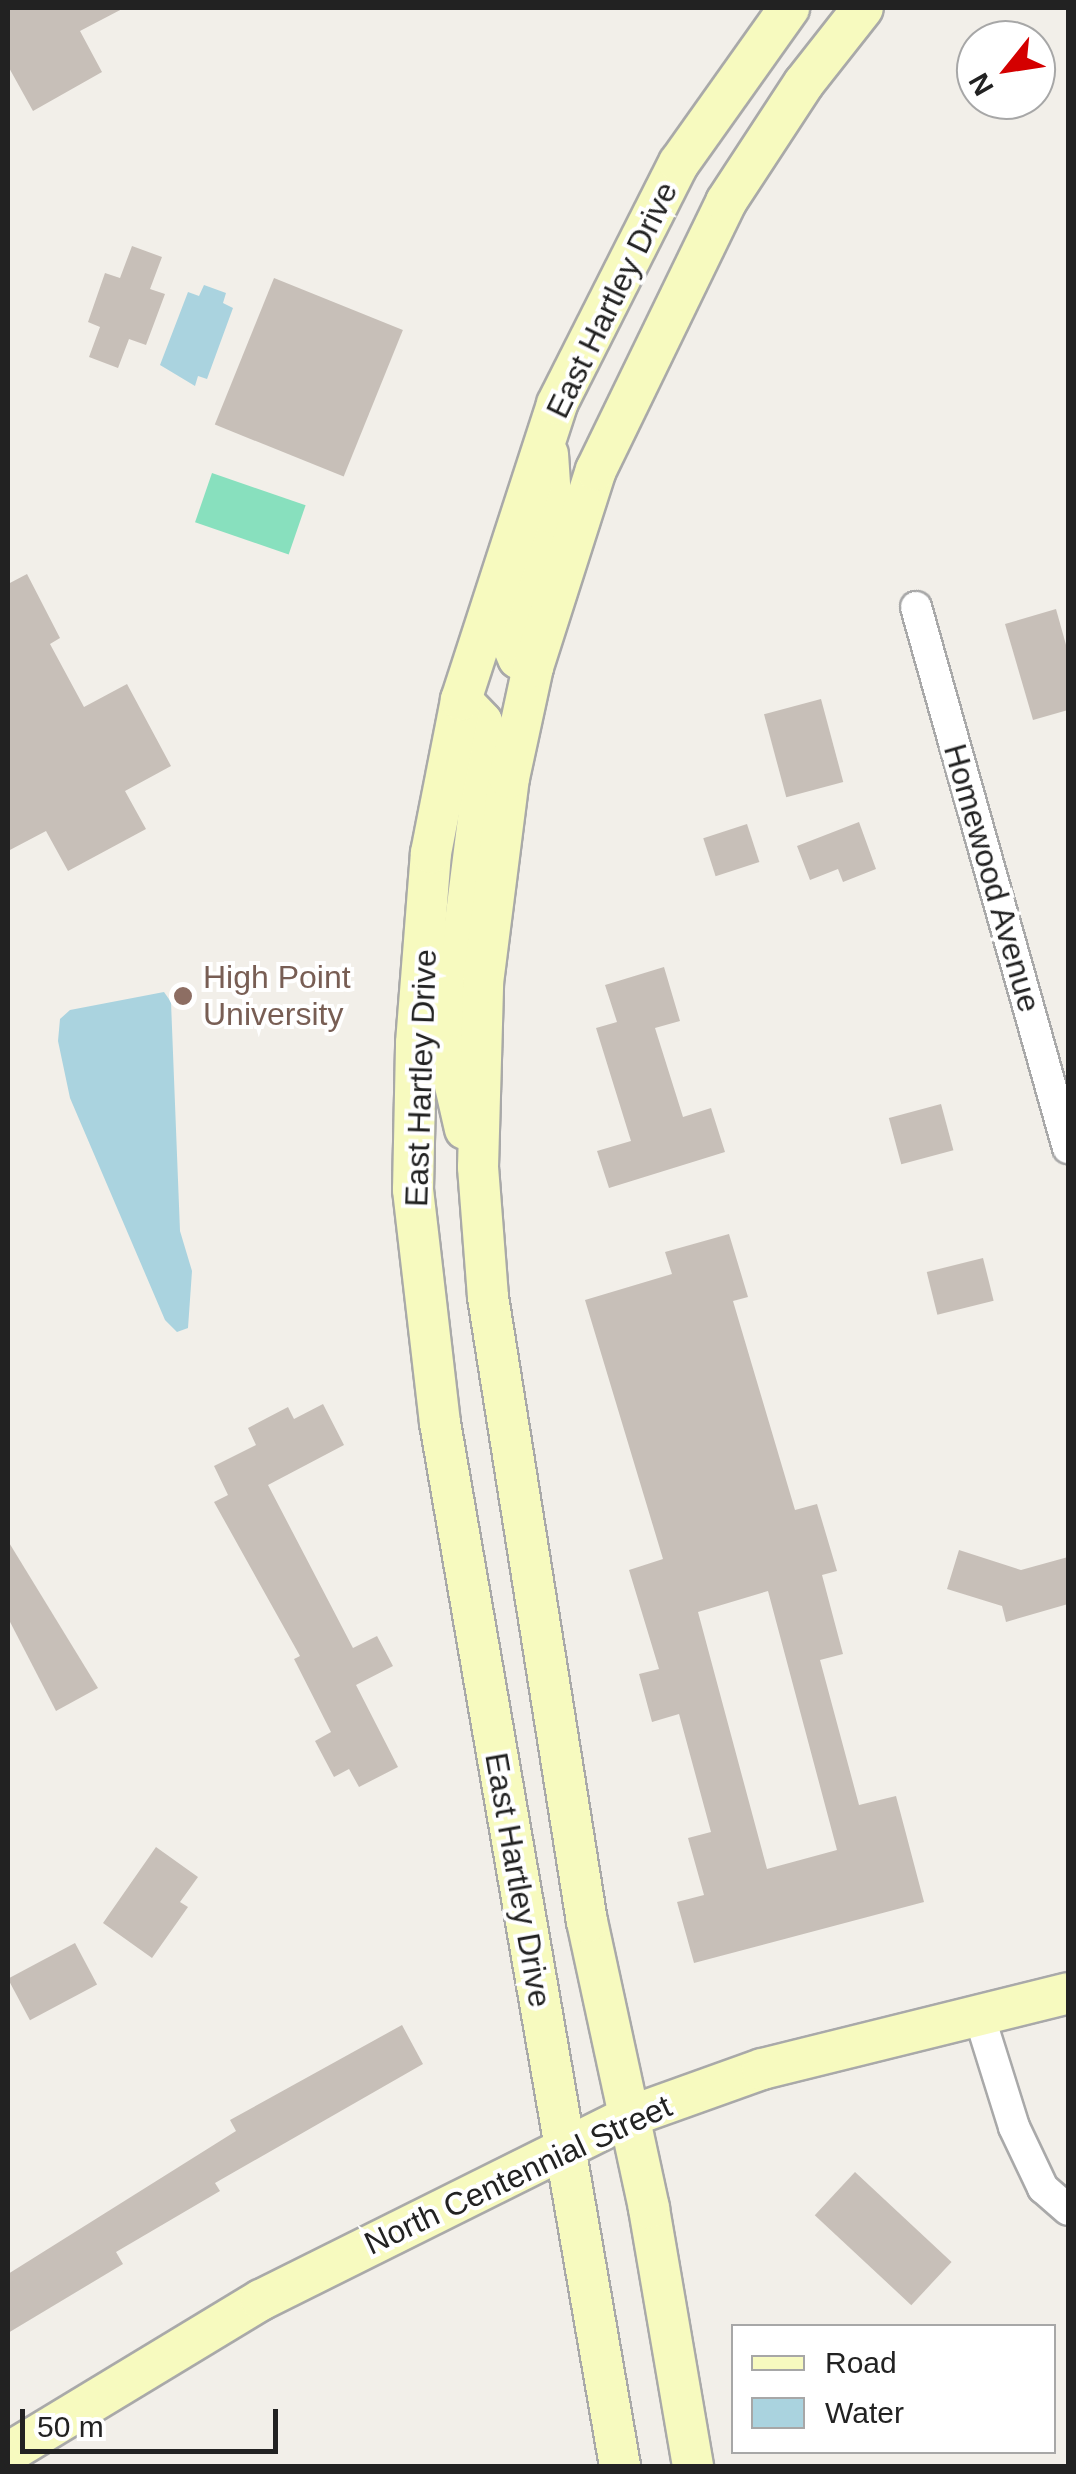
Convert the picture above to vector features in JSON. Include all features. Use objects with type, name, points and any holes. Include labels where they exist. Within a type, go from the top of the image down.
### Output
[{"type":"main road","name":"East Hartley Drive","points":[[620,2466],[614,2402],[564,2149],[440,1423],[413,1190],[431,853],[461,700],[546,435],[629,250],[679,163],[789,8]]},
{"type":"main road","name":"East Hartley Drive","points":[[693,2466],[587,1922],[488,1297],[481,1201],[484,983],[508,778],[532,667],[596,470],[726,202],[804,83],[863,8]]},
{"type":"main road","points":[[532,667],[518,658],[510,639],[552,512],[546,435]]},
{"type":"main road","points":[[461,700],[482,722],[488,740],[448,1055],[481,1201]]},
{"type":"main road","name":"North Centennial Street","points":[[8,2452],[261,2300],[628,2118],[762,2069],[1068,1994]]},
{"type":"street","name":"Homewood Avenue","points":[[916,607],[1068,1148]]},
{"type":"street","points":[[979,2014],[1014,2128],[1044,2188],[1068,2210]]},
{"type":"green space","points":[[212,473],[306,505],[289,554],[195,522]]},
{"type":"water","points":[[204,285],[226,293],[223,303],[233,308],[207,379],[198,376],[195,386],[160,365],[188,292],[199,296]]},
{"type":"water","points":[[164,992],[171,1002],[180,1231],[192,1271],[188,1328],[177,1332],[165,1320],[70,1098],[58,1041],[60,1019],[70,1010]]},
{"type":"building","points":[[8,8],[124,8],[80,31],[102,72],[33,111],[8,66]]},
{"type":"building","points":[[132,246],[162,257],[150,289],[165,294],[146,345],[129,339],[118,368],[89,357],[100,327],[88,322],[105,273],[120,278]]},
{"type":"building","points":[[274,278],[403,330],[344,477],[215,424]]},
{"type":"building","points":[[27,574],[60,638],[50,644],[84,707],[127,684],[171,766],[125,791],[146,829],[68,871],[46,831],[8,851],[8,584]]},
{"type":"building","points":[[1056,609],[1068,652],[1068,710],[1033,720],[1005,624]]},
{"type":"building","points":[[821,699],[843,782],[786,797],[764,714]]},
{"type":"building","points":[[859,822],[876,869],[843,882],[838,869],[810,880],[797,846]]},
{"type":"building","points":[[747,824],[759,862],[716,876],[703,838]]},
{"type":"building","points":[[664,967],[680,1021],[655,1028],[683,1117],[711,1108],[725,1152],[609,1188],[597,1151],[631,1141],[596,1028],[617,1022],[605,985]]},
{"type":"building","points":[[941,1104],[953,1150],[901,1164],[889,1118]]},
{"type":"building","points":[[729,1234],[748,1297],[733,1301],[795,1510],[817,1504],[837,1571],[822,1575],[843,1654],[820,1660],[859,1805],[896,1796],[924,1902],[694,1963],[677,1902],[704,1895],[688,1838],[711,1832],[679,1714],[652,1722],[639,1674],[659,1669],[629,1570],[663,1559],[585,1300],[672,1274],[665,1252]],"holes":[[[768,1591],[837,1850],[767,1869],[698,1612]]]},
{"type":"building","points":[[983,1258],[994,1301],[937,1315],[927,1272]]},
{"type":"building","points":[[323,1404],[344,1445],[268,1485],[353,1648],[377,1636],[393,1666],[356,1685],[398,1767],[359,1787],[349,1769],[334,1777],[315,1741],[331,1732],[294,1659],[300,1656],[214,1502],[228,1495],[214,1466],[256,1445],[248,1428],[288,1407],[294,1419]]},
{"type":"building","points":[[8,1541],[98,1688],[56,1711],[8,1618]]},
{"type":"building","points":[[959,1550],[1021,1570],[1068,1557],[1068,1604],[1006,1622],[1002,1606],[947,1589]]},
{"type":"building","points":[[156,1847],[198,1877],[180,1902],[188,1907],[152,1958],[103,1923]]},
{"type":"building","points":[[75,1943],[97,1984],[30,2020],[8,1979]]},
{"type":"building","points":[[402,2025],[423,2064],[215,2183],[220,2191],[116,2252],[123,2264],[8,2333],[8,2274],[236,2131],[230,2120]]},
{"type":"building","points":[[855,2172],[952,2262],[911,2305],[815,2215]]},
{"type":"place","name":"High Point University","points":[[183,996]]}]
